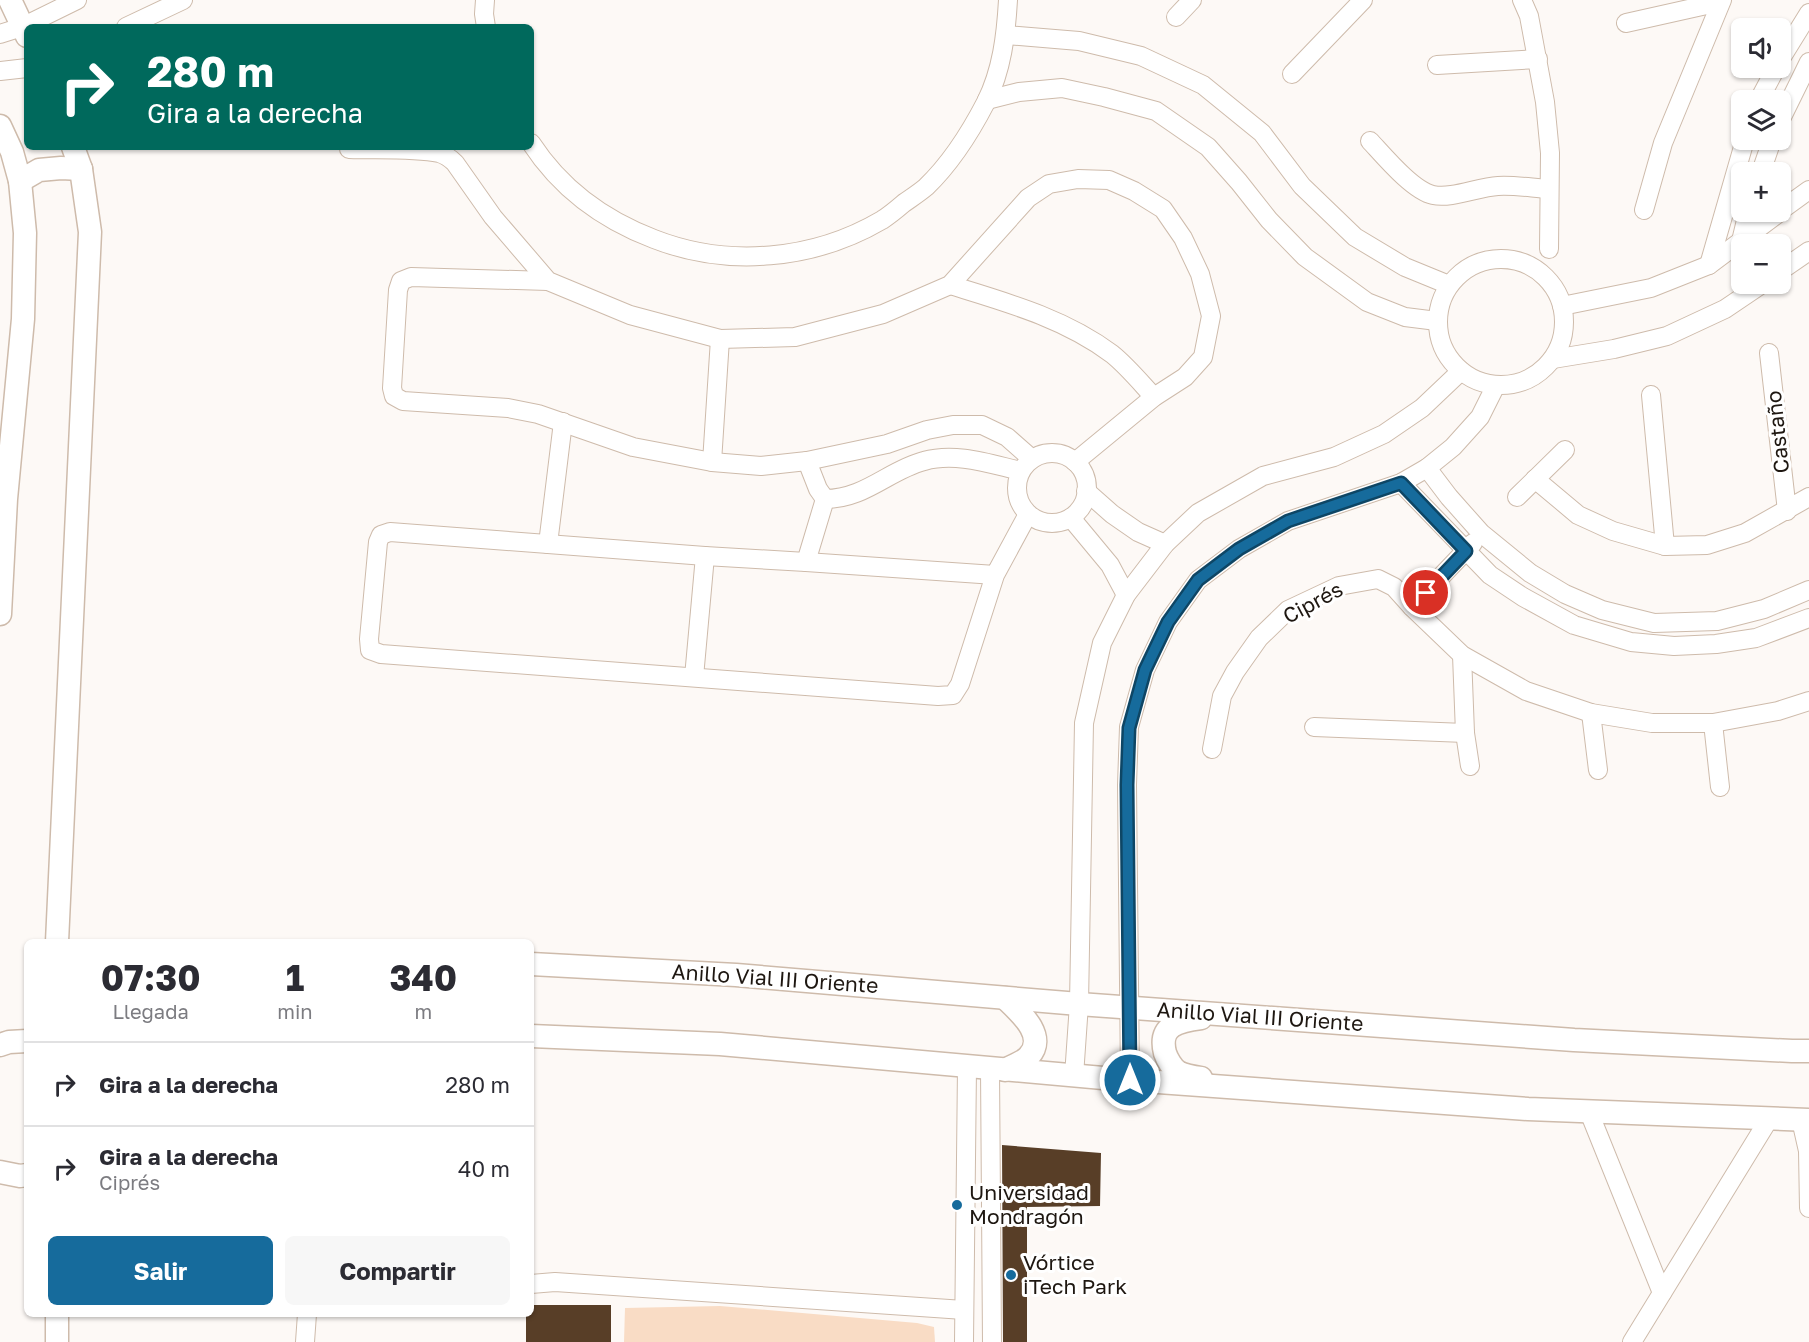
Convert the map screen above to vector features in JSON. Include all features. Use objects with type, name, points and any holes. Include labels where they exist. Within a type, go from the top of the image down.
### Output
[{"type":"main road","points":[[9,0],[24,30]]},
{"type":"main road","points":[[0,126],[12,152],[20,181],[25,233],[23,319],[6,499],[0,614]]},
{"type":"main road","points":[[57,939],[90,232],[81,169],[74,150]]},
{"type":"main road","points":[[20,181],[39,170],[81,169]]},
{"type":"main road","name":"Anillo Vial III Oriente","points":[[534,964],[736,975],[1079,1004],[1574,1040],[1809,1051]]},
{"type":"main road","points":[[998,1070],[1029,1056],[1035,1044],[1033,1026],[1005,998]]},
{"type":"main road","points":[[1226,1014],[1183,1020],[1169,1028],[1164,1034],[1163,1043],[1167,1058],[1178,1072],[1231,1088]]},
{"type":"main road","points":[[534,1036],[720,1044],[998,1070],[1528,1109],[1805,1120]]},
{"type":"main road","points":[[0,1045],[24,1041]]},
{"type":"main road","points":[[0,1172],[24,1175]]},
{"type":"main road","points":[[57,1317],[57,1342]]},
{"type":"street","points":[[38,24],[77,0]]},
{"type":"street","points":[[132,24],[183,0]]},
{"type":"street","points":[[485,0],[486,24]]},
{"type":"street","points":[[534,148],[543,161],[581,199],[626,229],[676,248],[729,257],[782,255],[834,243],[882,220],[925,187],[960,147],[987,100],[998,68],[1006,35],[1008,0]]},
{"type":"street","points":[[1176,17],[1192,0]]},
{"type":"street","points":[[1292,74],[1363,0]]},
{"type":"street","points":[[1522,0],[1529,16],[1538,59],[1547,122],[1550,153],[1549,249]]},
{"type":"street","points":[[1626,23],[1721,1]]},
{"type":"street","points":[[1644,210],[1663,143],[1721,1]]},
{"type":"street","points":[[1791,43],[1809,14]]},
{"type":"street","points":[[0,34],[24,32]]},
{"type":"street","points":[[1006,35],[1078,41],[1141,56],[1203,85],[1262,133],[1302,186],[1355,237],[1405,267],[1449,285]]},
{"type":"street","points":[[1437,65],[1538,59]]},
{"type":"street","points":[[1791,96],[1809,62]]},
{"type":"street","points":[[0,71],[24,68]]},
{"type":"street","points":[[987,100],[1019,92],[1062,88],[1156,111],[1208,147],[1269,220],[1305,257],[1367,302],[1405,316],[1437,321]]},
{"type":"street","points":[[1370,141],[1414,185],[1432,195],[1450,195],[1498,186],[1549,189]]},
{"type":"street","points":[[382,150],[440,153],[448,156],[493,217],[548,281]]},
{"type":"street","points":[[1709,265],[1741,150]]},
{"type":"street","points":[[1026,465],[1007,437],[982,425],[953,425],[927,430],[886,444],[807,461],[761,466],[711,462],[633,447],[538,414],[508,408],[403,401],[394,396],[392,388],[398,290],[401,281],[411,277],[548,281],[630,315],[720,339],[795,337],[883,314],[950,285],[1028,198],[1049,184],[1078,179],[1109,180],[1134,191],[1163,209],[1183,238],[1200,274],[1211,316],[1203,357],[1185,377],[1154,397],[1075,462]]},
{"type":"street","points":[[1791,203],[1809,190]]},
{"type":"street","points":[[1750,234],[1766,222]]},
{"type":"street","points":[[1562,306],[1651,288],[1709,265],[1731,248]]},
{"type":"street","points":[[1791,263],[1809,251]]},
{"type":"street","points":[[1494,259],[1512,259],[1529,265],[1544,276],[1555,290],[1562,306],[1564,324],[1561,342],[1553,359],[1537,374],[1517,383],[1496,385],[1477,381],[1461,371],[1448,357],[1440,340],[1437,321],[1441,302],[1449,285],[1461,272],[1477,263],[1494,259]]},
{"type":"street","points":[[950,285],[1010,303],[1075,331],[1113,355],[1154,397]]},
{"type":"street","points":[[1553,359],[1614,349],[1667,336],[1725,309],[1747,294]]},
{"type":"street","points":[[711,462],[720,339]]},
{"type":"street","name":"Castaño","points":[[1769,353],[1787,511]]},
{"type":"street","points":[[1074,1076],[1079,1004],[1084,723],[1102,644],[1126,595],[1165,544],[1198,513],[1263,476],[1334,457],[1384,434],[1422,408],[1461,371]]},
{"type":"street","points":[[1130,1080],[1127,785],[1129,728],[1145,670],[1168,622],[1198,580],[1239,549],[1288,521],[1401,483],[1427,468],[1453,447],[1480,417],[1496,385]]},
{"type":"street","points":[[1651,395],[1665,546]]},
{"type":"street","points":[[548,544],[563,422]]},
{"type":"street","points":[[1516,497],[1565,450]]},
{"type":"street","points":[[1046,453],[1062,454],[1075,462],[1084,476],[1086,491],[1082,506],[1071,518],[1057,523],[1041,522],[1028,514],[1019,501],[1016,486],[1026,465],[1046,453]]},
{"type":"street","points":[[825,499],[837,499],[873,487],[900,470],[926,460],[957,457],[1026,465]]},
{"type":"street","points":[[807,461],[818,489],[825,499]]},
{"type":"street","points":[[1427,468],[1481,533],[1530,573],[1565,594],[1602,610],[1654,622],[1717,621],[1764,609],[1809,590]]},
{"type":"street","name":"Castaño","points":[[1535,479],[1578,514],[1613,531],[1665,546],[1707,544],[1745,533],[1809,497]]},
{"type":"street","points":[[1401,483],[1490,575],[1523,597],[1574,625],[1631,642],[1674,646],[1716,644],[1756,638],[1809,618]]},
{"type":"street","points":[[1086,491],[1112,514],[1138,532],[1165,544]]},
{"type":"street","points":[[1430,513],[1449,497]]},
{"type":"street","points":[[806,561],[825,499]]},
{"type":"street","points":[[994,575],[390,532],[381,535],[378,542],[369,639],[370,650],[381,654],[938,696],[953,695],[960,684],[994,575],[1028,514]]},
{"type":"street","points":[[1071,518],[1110,565],[1126,595]]},
{"type":"street","points":[[1412,607],[1481,533]]},
{"type":"street","points":[[694,677],[705,556]]},
{"type":"street","name":"Ciprés","points":[[1212,749],[1222,696],[1235,672],[1259,638],[1288,610],[1339,585],[1378,579],[1394,587],[1462,655],[1526,691],[1592,713],[1652,723],[1713,723],[1779,711],[1809,701]]},
{"type":"street","points":[[1462,655],[1465,733],[1470,766]]},
{"type":"street","points":[[1592,713],[1598,770]]},
{"type":"street","points":[[1713,723],[1720,787]]},
{"type":"street","points":[[1314,727],[1465,733]]},
{"type":"street","points":[[964,1342],[968,1067]]},
{"type":"street","points":[[992,1342],[998,1070]]},
{"type":"street","points":[[1589,1112],[1662,1293]]},
{"type":"street","points":[[1632,1342],[1769,1119]]},
{"type":"street","points":[[1805,1120],[1809,1202]]},
{"type":"street","points":[[534,1284],[555,1282],[964,1310]]},
{"type":"street","points":[[305,1342],[307,1317]]},
{"type":"shaded area","points":[[720,1306],[917,1323],[934,1327],[935,1342],[624,1342],[625,1308]]},
{"type":"building","name":"Vórtice iTech Park","points":[[1002,1145],[1101,1153],[1100,1206],[1027,1207],[1027,1342],[1003,1342]]},
{"type":"building","points":[[534,1305],[611,1305],[611,1342],[526,1342],[526,1317],[534,1317]]},
{"type":"place","name":"Universidad Mondragón","points":[[957,1205]]},
{"type":"place","name":"Vórtice iTech Park","points":[[1011,1275]]},
{"type":"route","points":[[1130,1080],[1127,785],[1129,728],[1145,670],[1168,622],[1198,580],[1239,549],[1288,521],[1401,483],[1466,551],[1426,593]]}]
